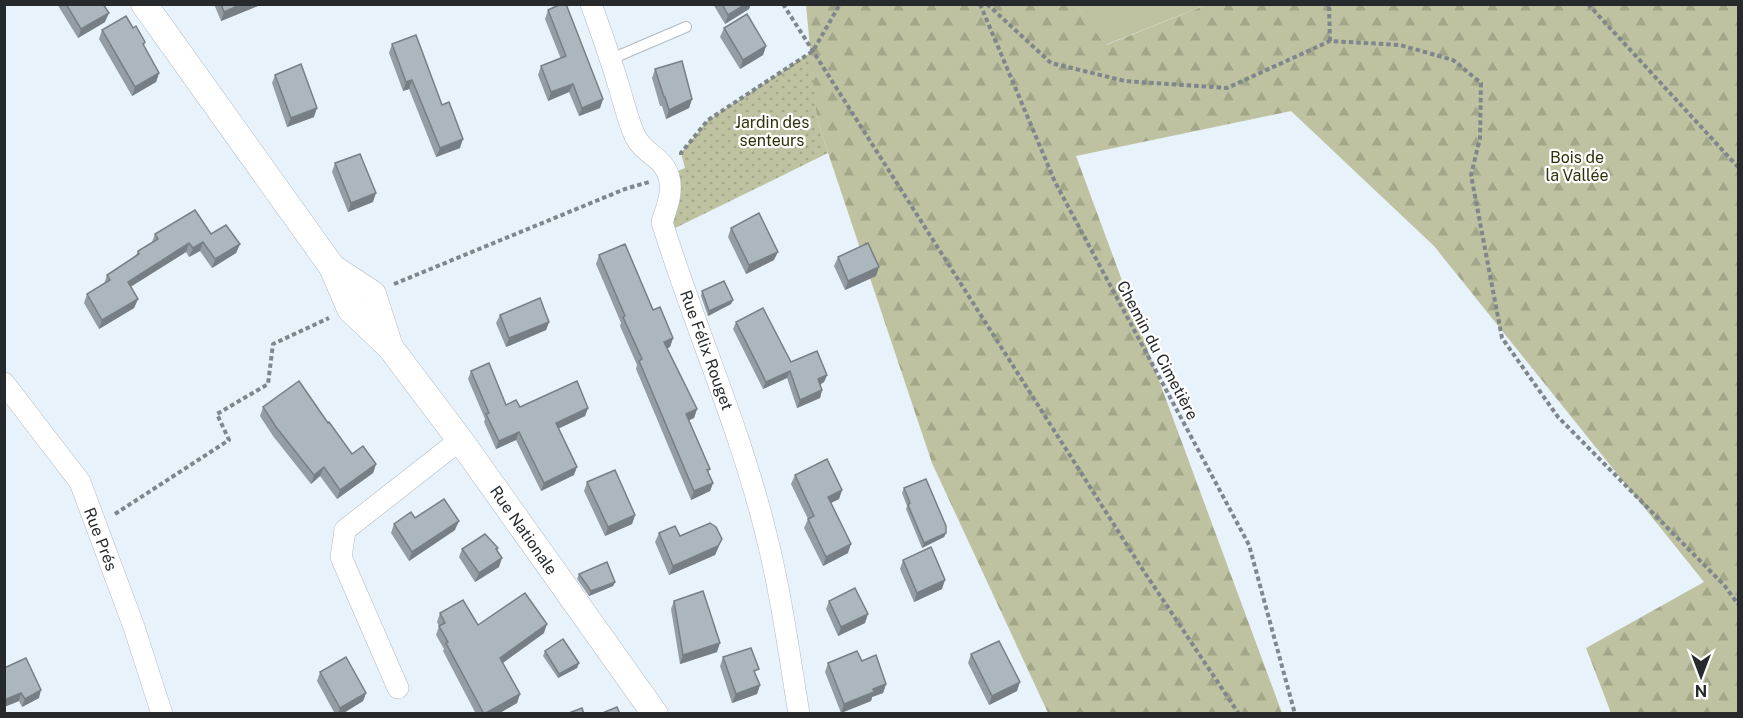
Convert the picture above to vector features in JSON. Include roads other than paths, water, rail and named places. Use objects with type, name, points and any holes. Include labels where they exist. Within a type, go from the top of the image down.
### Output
[{"type":"street","name":"Rue Nationale","points":[[144,4],[332,267],[350,309],[390,347],[460,440],[655,714]]},
{"type":"street","points":[[591,4],[610,59]]},
{"type":"street","name":"Rue Félix Rouget","points":[[610,59],[634,135],[642,147],[659,159],[669,175],[671,188],[669,202],[662,222],[736,434],[766,533],[799,714]]},
{"type":"street","name":"Rue Nationale","points":[[332,267],[372,294],[390,347]]},
{"type":"street","name":"Rue Prés","points":[[4,383],[80,482],[134,627],[162,714]]},
{"type":"street","points":[[398,688],[341,557],[345,530],[460,440]]},
{"type":"lane","points":[[610,59],[686,27]]},
{"type":"park label","name":"Jardin des senteurs","points":[[772,131]]},
{"type":"park label","name":"Bois de la Vallée","points":[[1577,166]]}]
